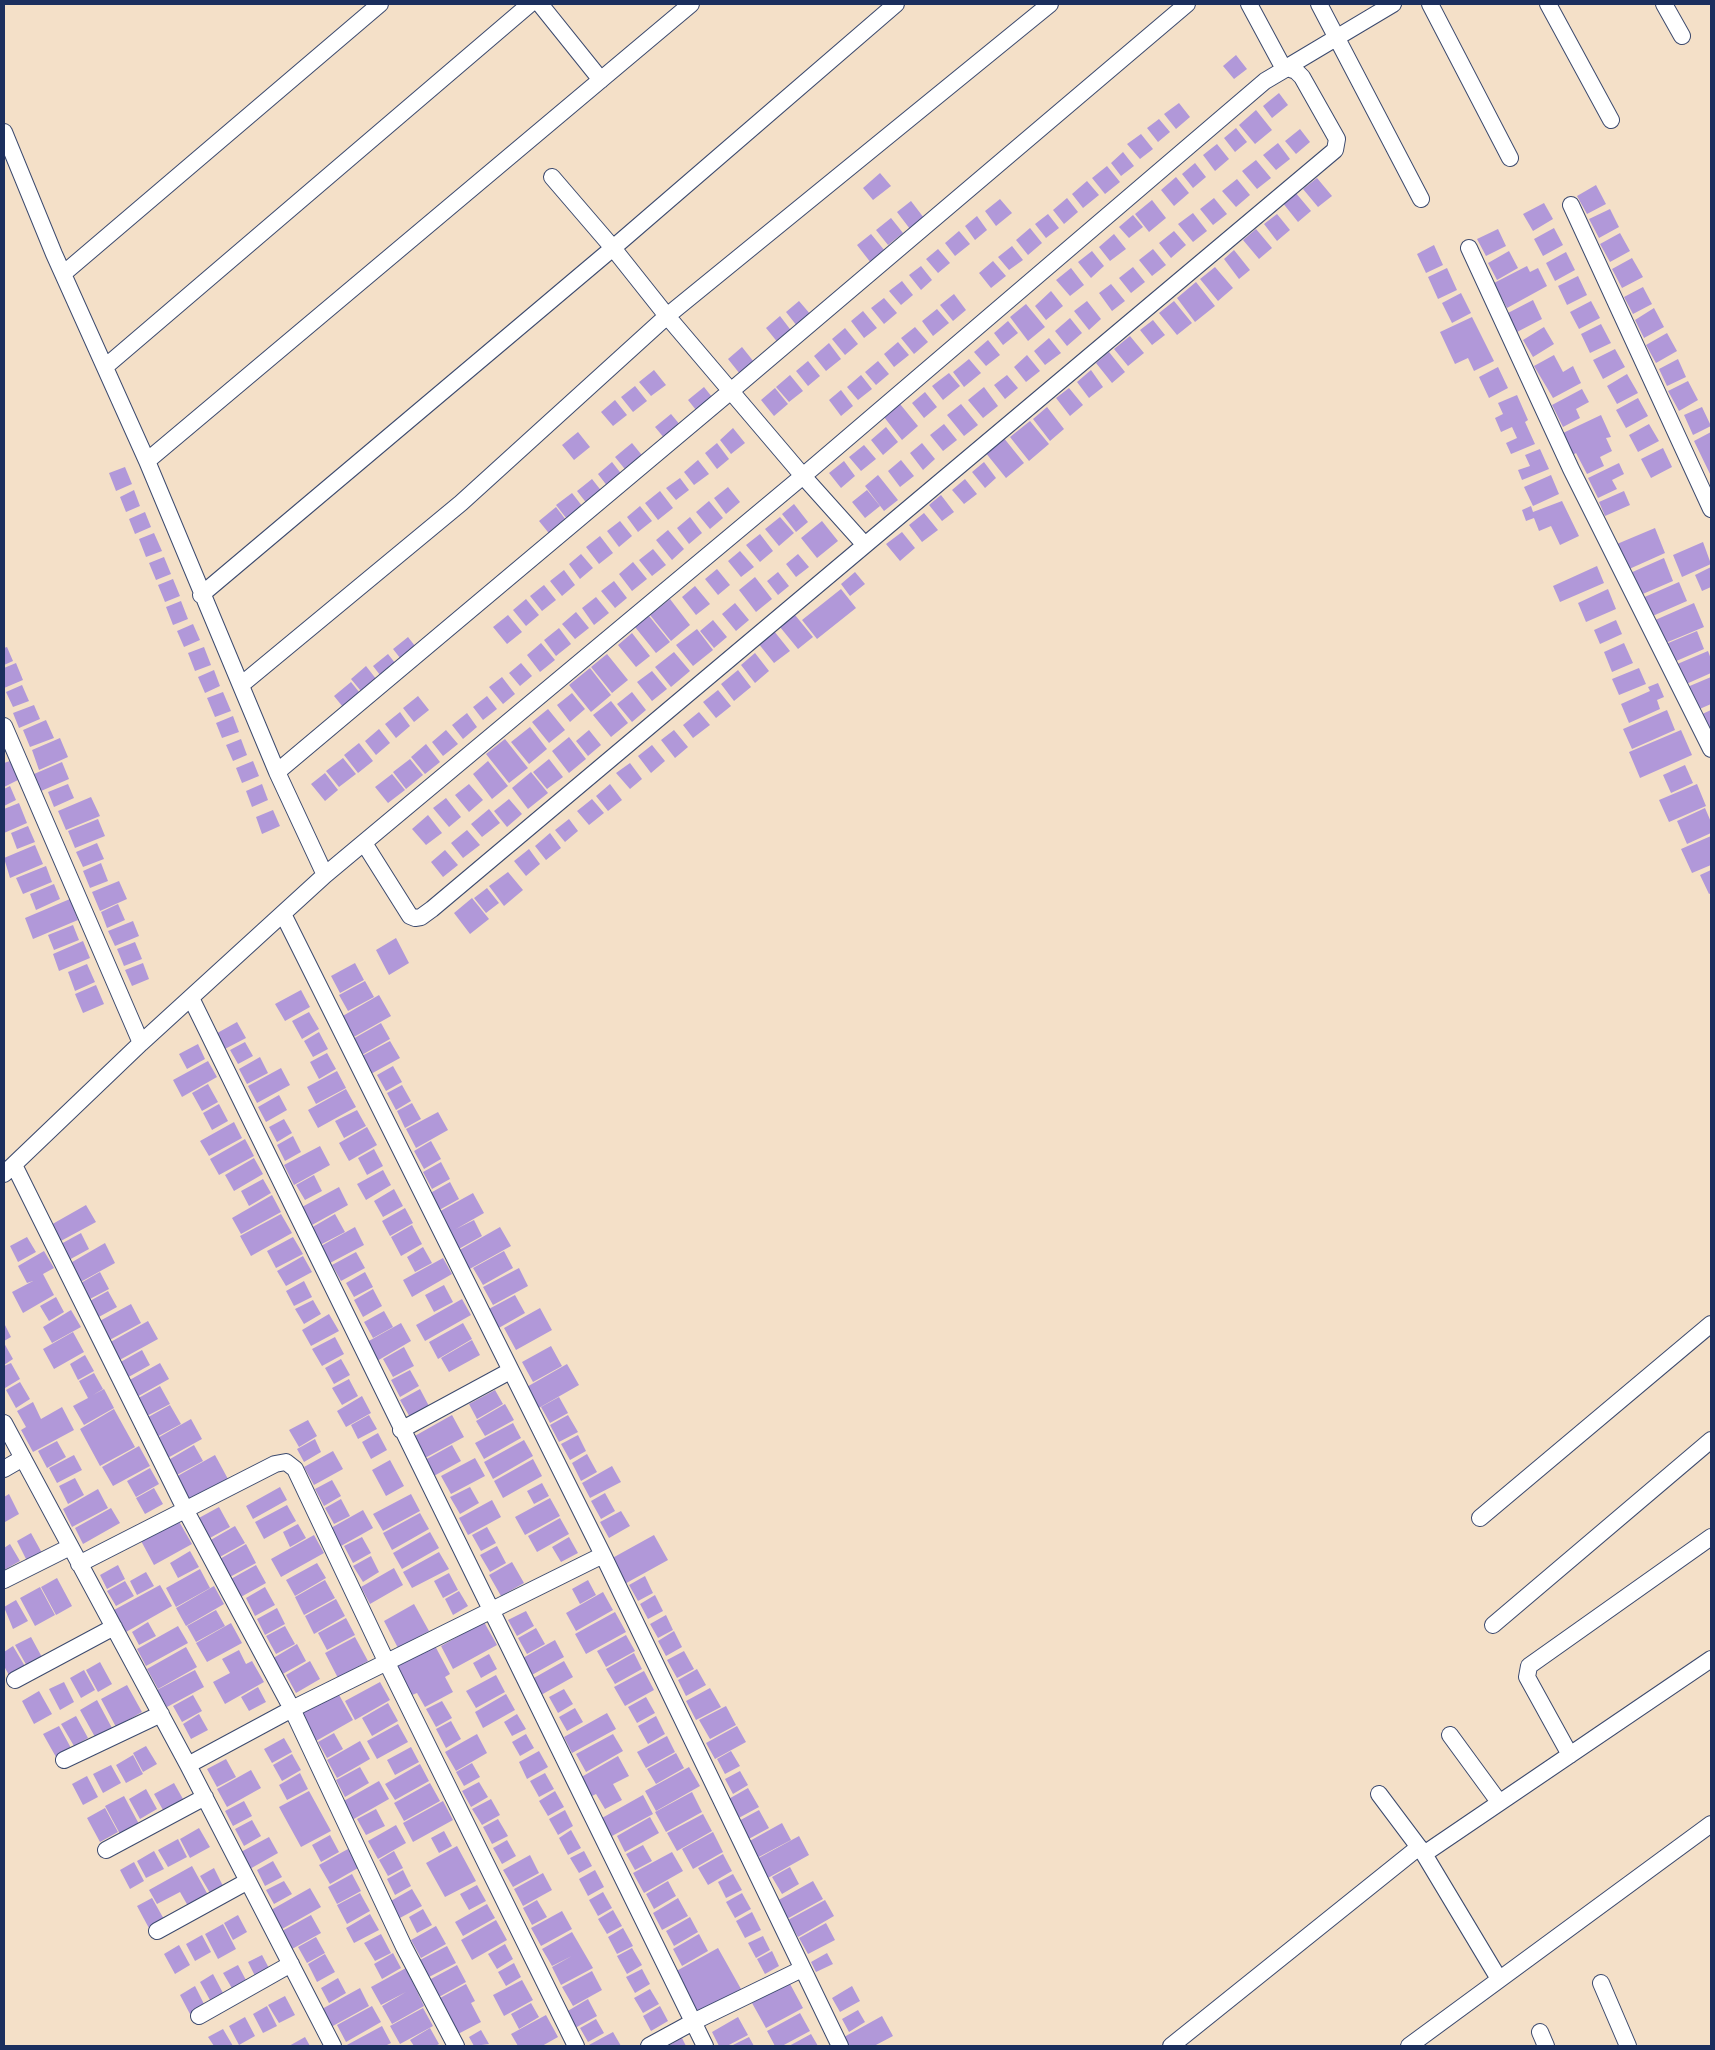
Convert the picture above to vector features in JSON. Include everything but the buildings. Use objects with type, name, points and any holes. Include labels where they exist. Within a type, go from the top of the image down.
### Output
[{"type":"street","points":[[63,274],[380,4]]},
{"type":"street","points":[[104,367],[530,4]]},
{"type":"street","points":[[540,4],[601,80]]},
{"type":"street","points":[[147,462],[691,4]]},
{"type":"street","points":[[201,595],[613,248],[896,4]]},
{"type":"street","points":[[241,685],[461,503],[667,316],[1050,4]]},
{"type":"street","points":[[277,772],[732,390],[1187,4]]},
{"type":"street","points":[[1249,4],[1284,69]]},
{"type":"street","points":[[1319,4],[1421,199]]},
{"type":"street","points":[[456,2046],[404,1947],[292,1709],[186,1511],[9,1170],[141,1043],[325,875],[803,476],[1266,81],[1336,36],[1393,4]]},
{"type":"street","points":[[1430,4],[1510,158]]},
{"type":"street","points":[[1548,4],[1611,120]]},
{"type":"street","points":[[1664,4],[1682,36]]},
{"type":"street","points":[[364,843],[410,916],[415,918],[422,917],[1335,150],[1338,139],[1302,77],[1291,68],[1284,69]]},
{"type":"street","points":[[4,132],[63,274],[147,462],[201,595],[277,772],[325,875]]},
{"type":"street","points":[[552,177],[803,476],[864,544]]},
{"type":"street","points":[[1571,205],[1711,509]]},
{"type":"street","points":[[1469,248],[1571,469],[1711,749]]},
{"type":"street","points":[[4,726],[141,1043]]},
{"type":"street","points":[[283,914],[603,1555],[840,2046]]},
{"type":"street","points":[[191,998],[705,2046]]},
{"type":"street","points":[[1480,1518],[1711,1324]]},
{"type":"street","points":[[402,1430],[510,1371]]},
{"type":"street","points":[[4,1423],[205,1797],[333,2046]]},
{"type":"street","points":[[1493,1625],[1711,1440]]},
{"type":"street","points":[[4,1469],[22,1458]]},
{"type":"street","points":[[79,1564],[275,1464],[282,1462],[290,1464],[298,1474],[386,1663],[576,2046]]},
{"type":"street","points":[[1570,1755],[1527,1678],[1529,1666],[1711,1537]]},
{"type":"street","points":[[4,1580],[70,1547]]},
{"type":"street","points":[[188,1765],[292,1709],[603,1555]]},
{"type":"street","points":[[15,1680],[114,1627]]},
{"type":"street","points":[[1171,2046],[1421,1851],[1570,1755],[1711,1659]]},
{"type":"street","points":[[64,1760],[161,1714]]},
{"type":"street","points":[[1450,1735],[1499,1802]]},
{"type":"street","points":[[1379,1794],[1421,1851],[1499,1979]]},
{"type":"street","points":[[106,1850],[205,1797]]},
{"type":"street","points":[[1409,2046],[1711,1824]]},
{"type":"street","points":[[158,1931],[248,1881]]},
{"type":"street","points":[[199,2016],[291,1964]]},
{"type":"street","points":[[649,2046],[693,2022],[802,1969]]},
{"type":"street","points":[[1601,1984],[1628,2046]]}]
